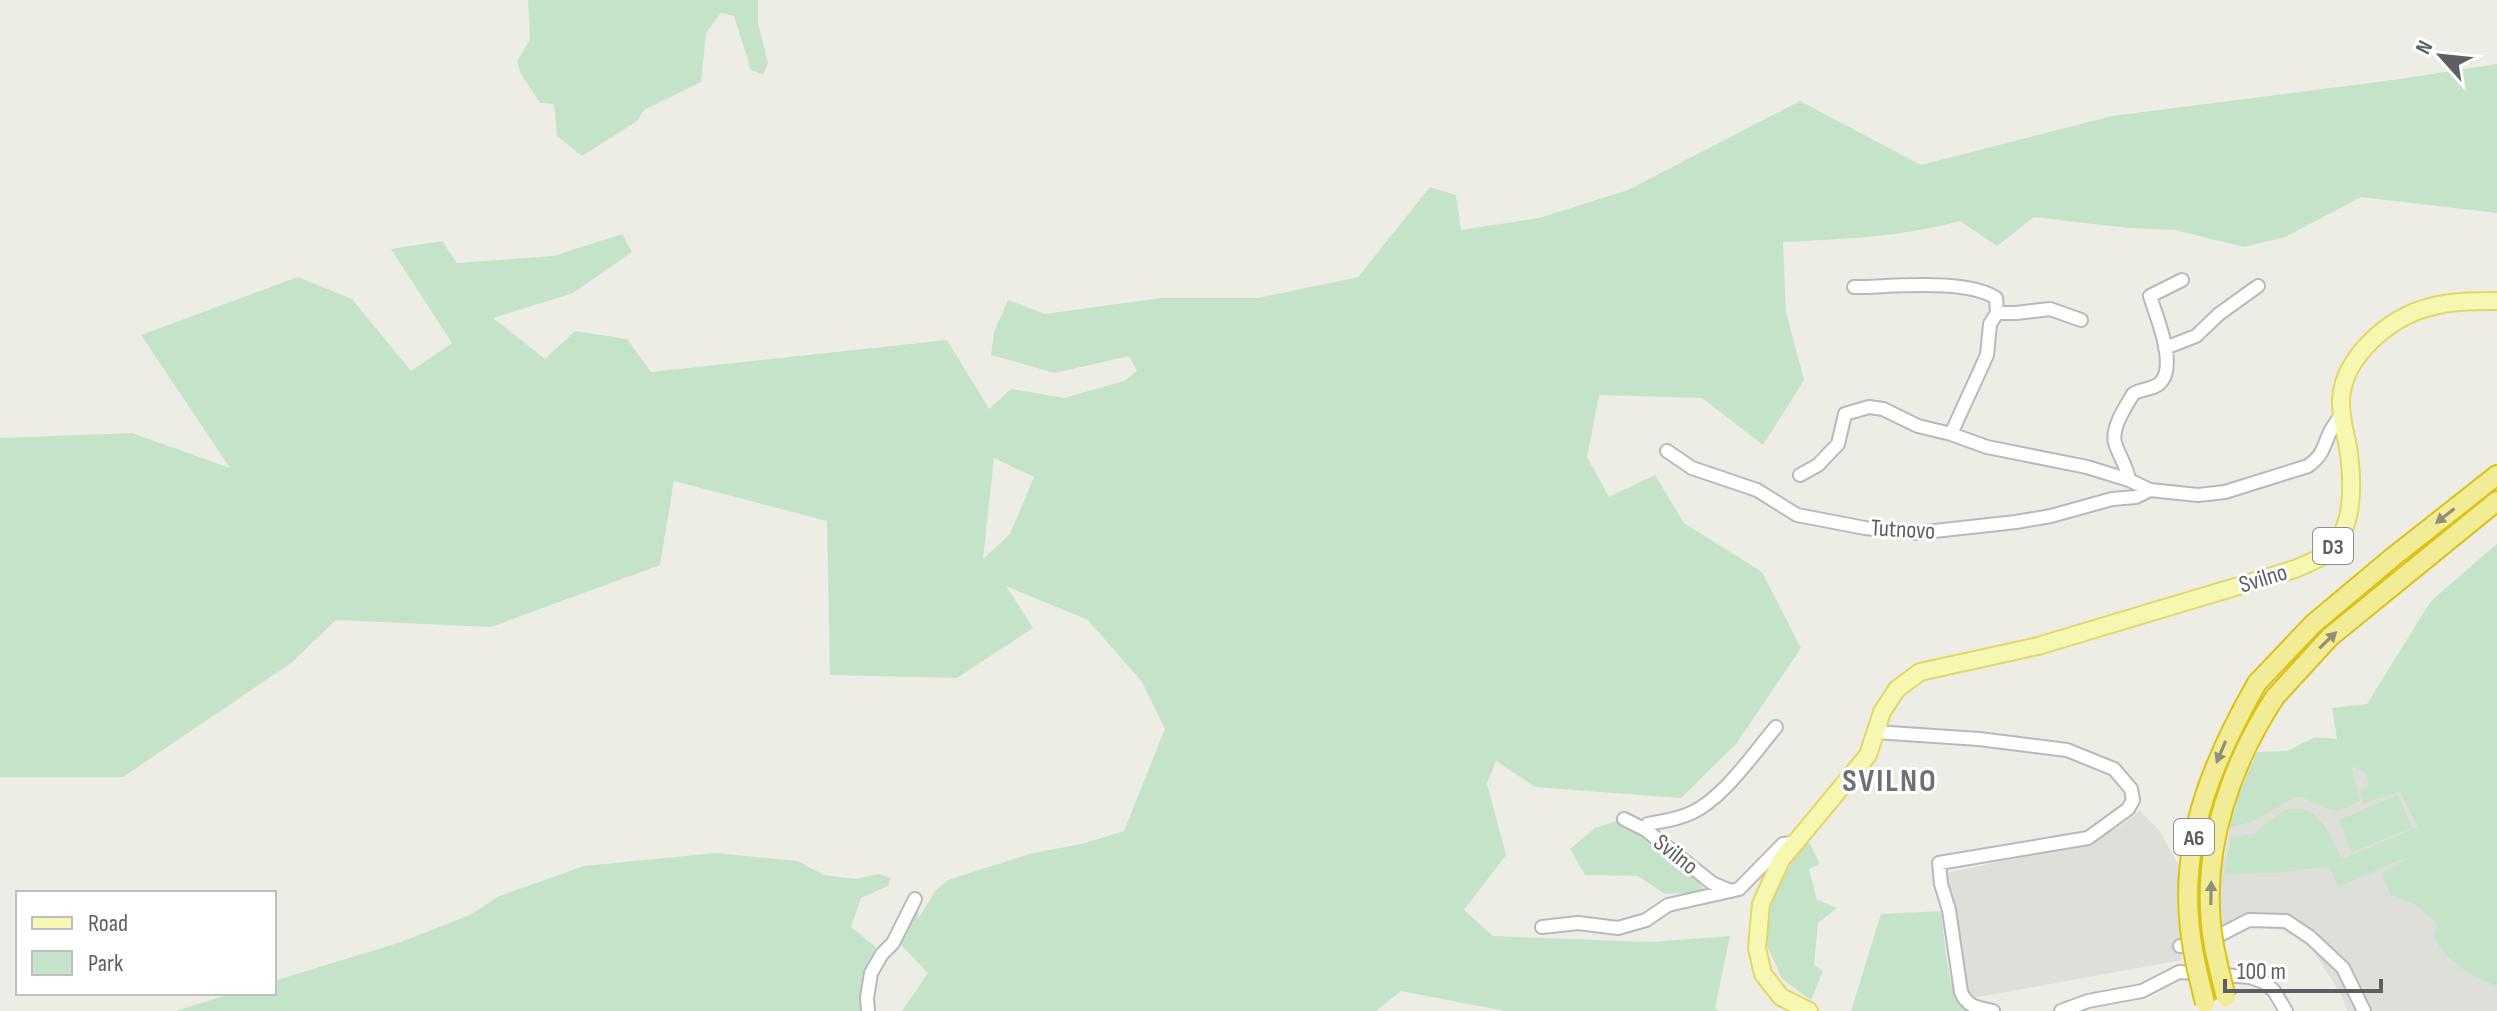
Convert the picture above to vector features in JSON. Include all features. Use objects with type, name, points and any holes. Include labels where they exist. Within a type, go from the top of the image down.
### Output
[{"type":"highway","name":"A6","points":[[2206,1007],[2189,916],[2189,873],[2196,826],[2209,779],[2228,734],[2257,683],[2313,624],[2497,475]]},
{"type":"highway","name":"A6","points":[[2228,1004],[2215,957],[2210,921],[2211,880],[2217,829],[2234,772],[2256,725],[2275,697],[2330,637],[2497,501]]},
{"type":"main road","name":"Svilno","points":[[1809,1011],[1781,997],[1763,974],[1757,948],[1761,904],[1770,880],[1794,843],[1860,766],[1870,749],[1889,698],[1897,689],[1920,672],[2052,642],[2295,569],[2327,553],[2341,536],[2349,513],[2350,472],[2341,415],[2342,391],[2354,360],[2389,327],[2415,312],[2458,302],[2497,301]]},
{"type":"street","points":[[2129,480],[2115,442],[2115,430],[2133,394],[2161,383],[2165,375],[2165,348],[2150,296],[2182,280]]},
{"type":"street","points":[[2165,348],[2196,336],[2219,314],[2258,286]]},
{"type":"street","points":[[1854,287],[1969,288],[1996,298],[1997,313],[1990,324],[1987,355],[1951,434]]},
{"type":"street","points":[[1997,313],[2050,309],[2081,320]]},
{"type":"street","name":"Tutnovo","points":[[1800,475],[1829,455],[1838,444],[1845,414],[1869,407],[1883,409],[1918,426],[1987,447],[2064,461],[2129,480],[2150,490],[2213,494],[2308,466],[2319,458],[2341,415]]},
{"type":"street","name":"Tutnovo","points":[[1667,451],[1692,468],[1757,490],[1797,515],[1865,528],[1916,533],[2051,516],[2112,499],[2136,497],[2150,490]]},
{"type":"street","name":"Svilno","points":[[1731,891],[1712,883],[1646,830],[1648,824],[1679,818],[1711,801],[1776,727]]},
{"type":"street","points":[[1875,732],[1979,739],[2067,750],[2114,769],[2131,789],[2133,800],[2128,809],[2088,838],[1939,863],[1964,1001],[1973,1007],[1993,1011]]},
{"type":"street","points":[[1624,819],[1646,830]]},
{"type":"street","name":"Svilno","points":[[1542,927],[1578,923],[1618,928],[1646,920],[1668,905],[1739,889],[1783,844],[1794,843]]},
{"type":"street","points":[[868,1011],[871,973],[893,943],[915,899]]},
{"type":"street","points":[[2180,946],[2220,935],[2249,920],[2286,921],[2310,937],[2343,968],[2364,1011]]},
{"type":"street","points":[[2061,1011],[2088,1001],[2142,991],[2179,972],[2250,977],[2264,982],[2274,991],[2286,1011]]},
{"type":"shaded area","points":[[2362,761],[2404,790],[2410,809],[2482,955],[2497,962],[2497,1011],[2347,1011],[2343,998],[2311,947],[2283,930],[2252,925],[2224,942],[2220,901],[2222,869],[2232,817]]},
{"type":"shaded area","points":[[2140,811],[2159,830],[2179,866],[2177,915],[2182,960],[1973,998],[1967,990],[1945,873],[2084,844],[2116,829]]},
{"type":"green space","points":[[528,0],[758,0],[758,23],[768,63],[763,75],[751,70],[734,16],[721,13],[706,33],[701,82],[644,110],[637,121],[582,156],[557,136],[554,104],[540,103],[521,74],[517,62],[530,39]]},
{"type":"green space","points":[[2497,64],[2497,213],[2361,197],[2285,237],[2244,247],[2175,230],[2034,217],[1997,246],[1960,221],[1895,234],[1783,242],[1786,312],[1804,380],[1763,445],[1702,398],[1599,395],[1587,457],[1609,497],[1655,475],[1684,523],[1762,572],[1801,648],[1736,744],[1681,798],[1535,787],[1496,761],[1487,784],[1506,855],[1464,910],[1493,936],[1650,942],[1730,936],[1715,1008],[1719,1011],[1505,1011],[1401,991],[1376,1011],[902,1011],[928,973],[901,945],[919,905],[918,919],[936,890],[948,880],[1033,853],[1082,844],[1124,831],[1165,729],[1142,682],[1088,620],[1006,586],[1033,628],[957,678],[830,675],[827,521],[674,481],[660,565],[491,627],[336,620],[291,663],[123,777],[0,777],[0,438],[132,433],[230,468],[141,335],[298,277],[352,299],[411,371],[452,343],[391,249],[442,241],[457,263],[553,256],[622,234],[632,252],[573,293],[493,318],[545,359],[575,331],[627,339],[651,372],[947,340],[989,409],[1011,389],[1064,398],[1124,381],[1137,371],[1129,356],[1055,373],[991,355],[994,332],[1008,300],[1045,314],[1161,298],[1258,298],[1358,277],[1430,187],[1456,195],[1461,230],[1539,218],[1628,190],[1800,101],[1921,165],[2112,116]],"holes":[[[994,458],[1034,477],[1010,534],[983,559]]]},
{"type":"green space","points":[[2497,544],[2497,986],[2453,962],[2434,938],[2437,924],[2416,905],[2390,895],[2384,872],[2406,857],[2338,887],[2329,866],[2276,873],[2224,874],[2231,838],[2253,834],[2285,810],[2307,811],[2322,822],[2342,859],[2418,827],[2400,791],[2363,804],[2360,790],[2369,786],[2365,772],[2351,766],[2360,801],[2339,811],[2303,797],[2293,798],[2254,821],[2229,828],[2240,791],[2257,752],[2287,751],[2315,737],[2337,739],[2332,708],[2367,704],[2431,601]]},
{"type":"green space","points":[[2398,795],[2412,828],[2352,852],[2339,820]]},
{"type":"green space","points":[[1617,821],[1677,860],[1705,892],[1665,894],[1638,876],[1585,875],[1570,849],[1595,828]]},
{"type":"green space","points":[[1809,842],[1820,864],[1809,869],[1817,900],[1837,908],[1818,923],[1814,965],[1823,971],[1811,1000],[1782,979],[1765,941],[1772,896],[1798,852]]},
{"type":"green space","points":[[716,853],[797,861],[824,875],[855,879],[878,874],[891,878],[888,886],[861,898],[851,927],[876,947],[862,975],[861,1011],[175,1011],[227,995],[276,995],[276,980],[401,942],[472,914],[497,897],[584,866]]},
{"type":"green space","points":[[1941,911],[1951,980],[1961,1004],[1968,1011],[1851,1011],[1881,914]]},
{"type":"district","name":"SVILNO","points":[[1890,780]]}]
